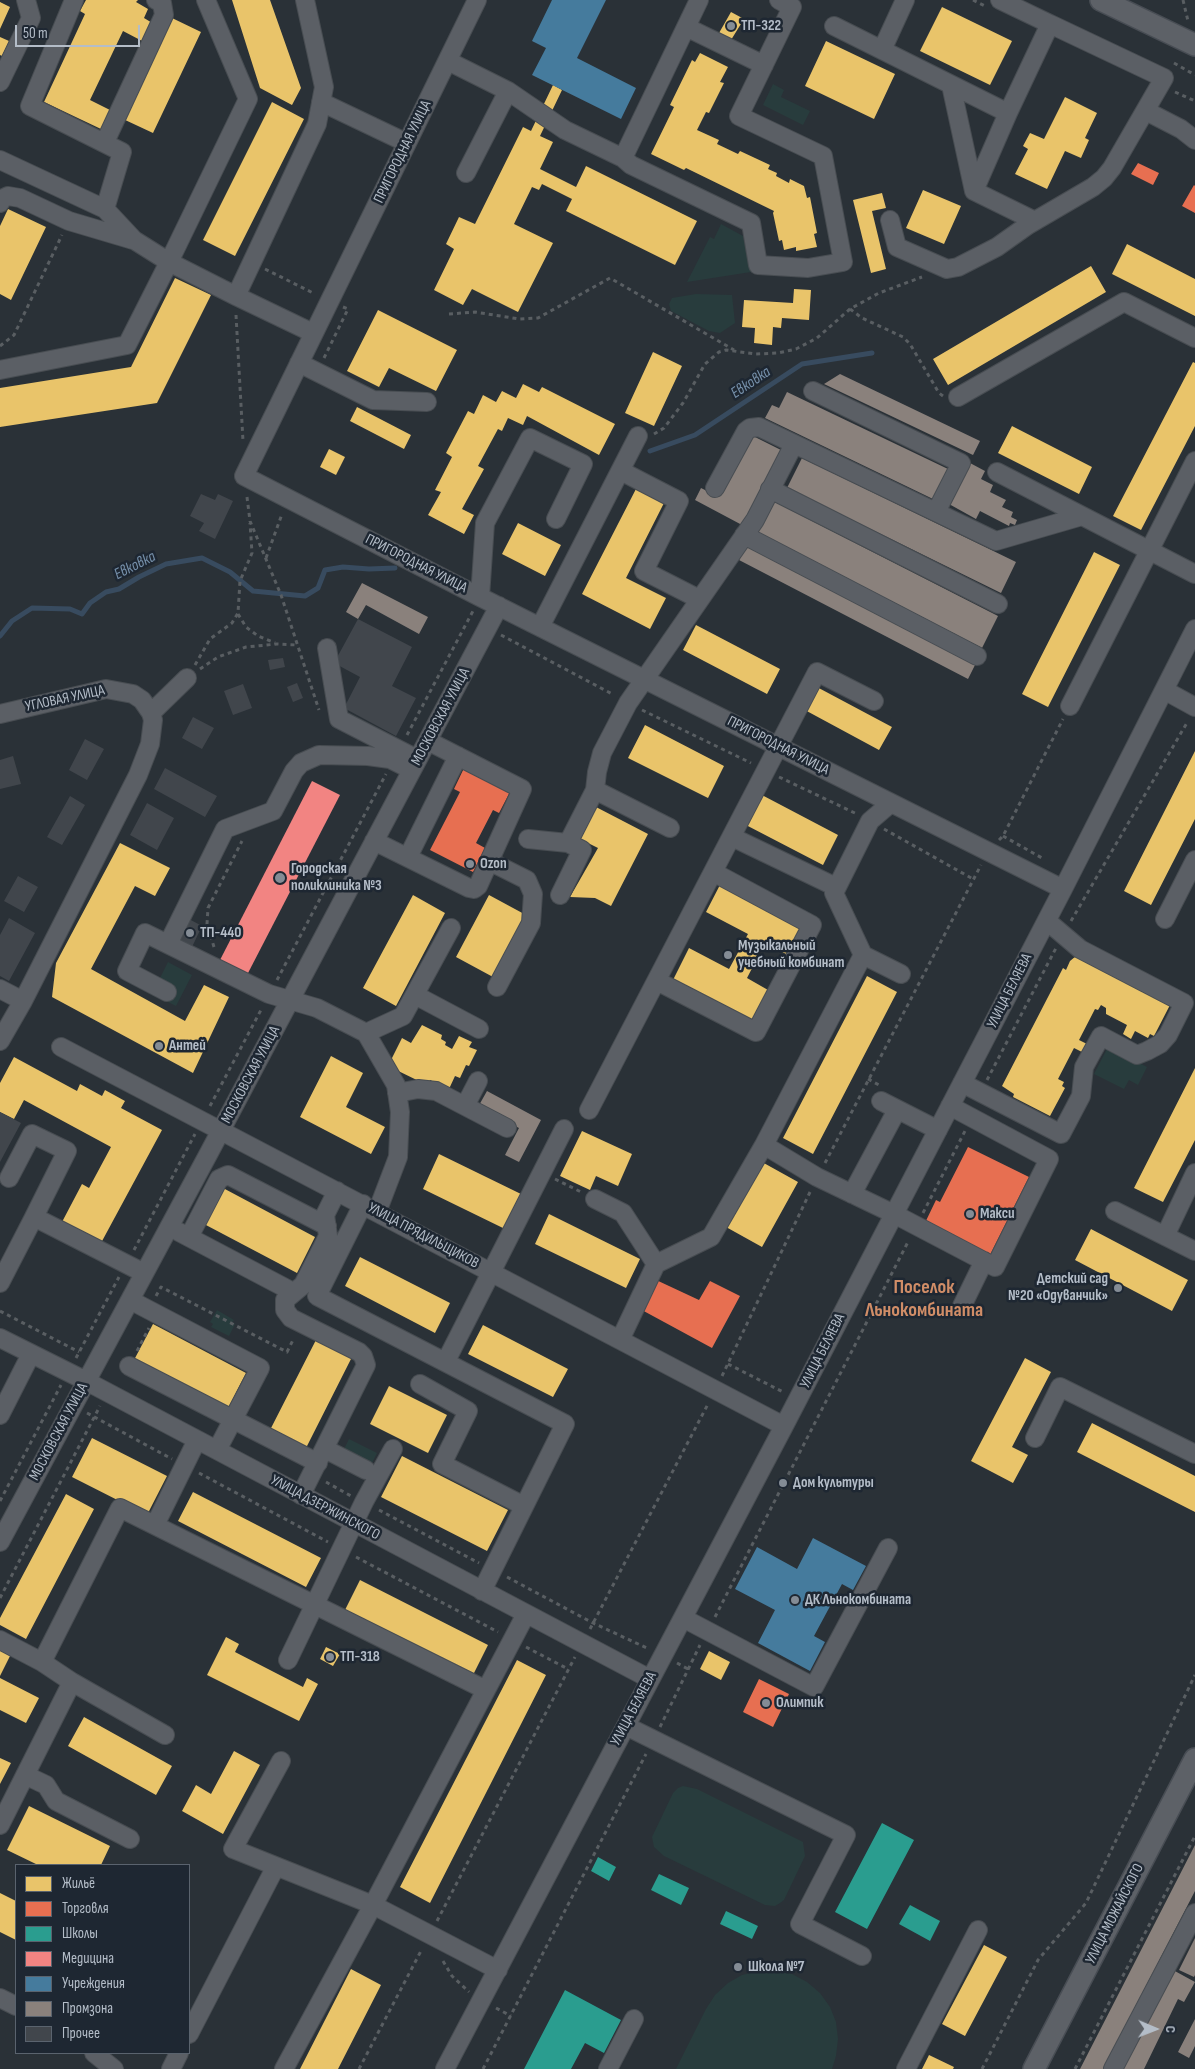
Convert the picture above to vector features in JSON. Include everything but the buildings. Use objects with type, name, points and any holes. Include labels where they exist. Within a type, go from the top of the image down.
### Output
[{"type":"main road","points":[[1102,0],[1195,45]]},
{"type":"main road","name":"УЛИЦА МОЖАЙСКОГО","points":[[1034,2069],[1195,1759]]},
{"type":"street","points":[[0,82],[30,18],[26,0]]},
{"type":"street","points":[[74,0],[30,106],[122,152],[105,210]]},
{"type":"street","points":[[105,142],[164,15],[162,3],[156,0]]},
{"type":"street","points":[[0,370],[127,345],[248,99],[206,0]]},
{"type":"street","points":[[236,296],[317,124],[324,87],[305,0]]},
{"type":"street","name":"ПРИГОРОДНАЯ УЛИЦА","points":[[477,0],[244,476],[480,597],[1063,889]]},
{"type":"street","points":[[623,158],[699,0]]},
{"type":"street","points":[[448,60],[508,91],[565,130],[623,158],[631,165],[751,223],[758,265],[808,268],[843,262],[823,156],[739,116],[792,6],[779,0]]},
{"type":"street","points":[[882,50],[905,0]]},
{"type":"street","points":[[890,220],[897,247],[947,270],[969,263],[997,248],[1035,221],[1093,187],[1104,178],[1112,168],[1164,78],[1000,0]]},
{"type":"street","points":[[974,191],[1050,24]]},
{"type":"street","points":[[834,26],[1008,113]]},
{"type":"street","points":[[686,27],[764,65]]},
{"type":"street","points":[[951,85],[974,191]]},
{"type":"street","points":[[466,173],[508,91]]},
{"type":"street","points":[[321,102],[407,143]]},
{"type":"street","points":[[1146,111],[1181,129],[1195,140]]},
{"type":"street","points":[[0,160],[105,210],[134,240],[169,262],[313,333]]},
{"type":"street","points":[[974,191],[1035,221]]},
{"type":"street","points":[[0,203],[2,198],[8,196],[20,198],[69,221],[134,240]]},
{"type":"street","points":[[958,397],[1124,302],[1195,338]]},
{"type":"street","points":[[299,363],[373,400],[427,402]]},
{"type":"street","points":[[813,391],[961,462],[936,512]]},
{"type":"street","points":[[715,488],[746,431],[750,428],[763,428],[996,541],[1082,516]]},
{"type":"street","points":[[540,627],[638,436]]},
{"type":"street","points":[[480,597],[485,523],[530,438],[583,464],[556,519]]},
{"type":"street","points":[[568,843],[595,790],[602,753],[628,703],[755,520],[794,444]]},
{"type":"street","points":[[1070,706],[1195,461]]},
{"type":"street","points":[[621,471],[679,501],[644,571],[699,599]]},
{"type":"street","points":[[997,472],[1195,574]]},
{"type":"street","points":[[770,489],[998,604]]},
{"type":"street","points":[[744,535],[977,656]]},
{"type":"street","name":"МОСКОВСКАЯ УЛИЦА","points":[[0,1542],[222,1130],[500,606]]},
{"type":"street","name":"УЛИЦА БЕЛЯЕВА","points":[[445,2069],[798,1400],[1047,921],[1195,629]]},
{"type":"street","points":[[327,648],[339,719],[415,765]]},
{"type":"street","points":[[590,1110],[817,672],[874,701]]},
{"type":"street","points":[[0,1041],[23,1001],[138,775],[150,744],[152,713],[187,678]]},
{"type":"street","name":"УГЛОВАЯ УЛИЦА","points":[[0,714],[106,689],[133,694],[142,700],[152,713]]},
{"type":"street","points":[[1164,690],[1193,712]]},
{"type":"street","points":[[374,841],[472,889],[478,886],[522,789],[428,741]]},
{"type":"street","points":[[168,944],[225,829],[273,811],[294,771],[301,763],[324,754],[396,755]]},
{"type":"street","points":[[408,857],[458,756]]},
{"type":"street","points":[[595,790],[670,828]]},
{"type":"street","points":[[891,803],[870,821],[834,893],[862,956],[901,974]]},
{"type":"street","points":[[732,837],[836,887]]},
{"type":"street","points":[[528,839],[568,843],[582,850],[560,895]]},
{"type":"street","points":[[1165,919],[1195,860]]},
{"type":"street","points":[[489,861],[527,880],[533,894],[531,923],[497,987]]},
{"type":"street","points":[[657,981],[756,1032],[812,925],[713,872]]},
{"type":"street","points":[[962,1082],[1061,1134],[1081,1096],[1084,1067],[1101,1036],[1137,1055],[1160,1044],[1168,1035],[1184,1003],[1080,949],[1047,921]]},
{"type":"street","points":[[366,1033],[403,1016],[451,928]]},
{"type":"street","points":[[167,992],[127,971],[145,933],[269,994],[317,1008],[366,1033],[396,1085],[400,1112],[398,1157],[317,1296],[565,1424],[482,1591]]},
{"type":"street","points":[[620,1340],[656,1264],[711,1237],[764,1145],[862,956]]},
{"type":"street","points":[[0,989],[23,1001]]},
{"type":"street","points":[[415,995],[479,1029]]},
{"type":"street","name":"УЛИЦА ПРЯДИЛЬЩИКОВ","points":[[61,1047],[784,1426]]},
{"type":"street","points":[[465,1106],[478,1081]]},
{"type":"street","points":[[397,1093],[418,1089],[436,1091],[507,1128]]},
{"type":"street","points":[[881,1101],[938,1130]]},
{"type":"street","points":[[764,1145],[818,1177],[917,1225],[996,1267],[1049,1159],[950,1106]]},
{"type":"street","points":[[852,1194],[897,1110]]},
{"type":"street","points":[[446,1361],[564,1129]]},
{"type":"street","points":[[0,1282],[67,1151],[32,1134],[9,1178]]},
{"type":"street","points":[[1165,1236],[1195,1173]]},
{"type":"street","points":[[189,1237],[219,1178],[228,1174],[327,1226]]},
{"type":"street","points":[[301,1495],[366,1366],[363,1356],[359,1352],[291,1318],[285,1310],[286,1300],[303,1284],[328,1236],[325,1215],[337,1191]]},
{"type":"street","points":[[595,1199],[623,1213],[656,1264]]},
{"type":"street","points":[[1115,1211],[1195,1252]]},
{"type":"street","points":[[34,1218],[144,1274]]},
{"type":"street","points":[[170,1227],[293,1292]]},
{"type":"street","points":[[962,1306],[984,1261]]},
{"type":"street","points":[[130,1300],[260,1368],[217,1450]]},
{"type":"street","name":"УЛИЦА ДЗЕРЖИНСКОГО","points":[[0,1338],[107,1392],[650,1679]]},
{"type":"street","points":[[0,1415],[32,1354]]},
{"type":"street","points":[[129,1366],[233,1420],[321,1456],[366,1470]]},
{"type":"street","points":[[420,1384],[468,1411],[442,1464],[524,1506]]},
{"type":"street","points":[[1034,1438],[1060,1387],[1195,1454]]},
{"type":"street","points":[[155,1525],[197,1440]]},
{"type":"street","points":[[288,1660],[364,1502],[393,1449]]},
{"type":"street","points":[[42,1662],[120,1508],[486,1690]]},
{"type":"street","points":[[682,1618],[814,1687],[888,1548]]},
{"type":"street","points":[[284,2069],[373,1905],[526,1614]]},
{"type":"street","points":[[0,1640],[42,1662],[72,1682],[164,1735]]},
{"type":"street","points":[[0,1825],[72,1682]]},
{"type":"street","points":[[626,1726],[846,1834],[800,1924],[862,1956]]},
{"type":"street","points":[[281,1761],[233,1849],[275,1868],[373,1905],[498,1970]]},
{"type":"street","points":[[25,1775],[46,1785],[56,1801],[130,1839]]},
{"type":"street","points":[[190,2032],[275,1868]]},
{"type":"street","points":[[1113,2069],[1195,1913]]},
{"type":"street","points":[[906,2069],[978,1930]]},
{"type":"street","points":[[0,1998],[15,2006]]},
{"type":"street","points":[[608,2069],[634,2018]]},
{"type":"street","points":[[95,2054],[114,2069]]},
{"type":"street","points":[[171,2069],[178,2054]]},
{"type":"path","points":[[1183,0],[1189,24]]},
{"type":"path","points":[[1171,62],[1195,75]]},
{"type":"path","points":[[0,346],[14,336],[69,221]]},
{"type":"path","points":[[638,436],[657,433],[664,428],[683,403],[711,357],[726,350],[756,354],[778,353],[796,349],[816,338],[850,309],[907,281],[947,270]]},
{"type":"path","points":[[449,314],[475,312],[519,319],[538,318],[610,278],[737,351]]},
{"type":"path","points":[[187,678],[210,639],[232,623],[238,613],[240,580],[252,553],[244,476],[236,296]]},
{"type":"path","points":[[850,309],[862,318],[903,337],[910,344],[940,393],[945,397],[958,397]]},
{"type":"path","points":[[266,558],[287,498]]},
{"type":"path","points":[[250,521],[281,595],[320,713]]},
{"type":"path","points":[[0,1501],[480,597]]},
{"type":"path","points":[[238,613],[246,627],[252,632],[277,644]]},
{"type":"path","points":[[469,618],[628,703],[870,821],[973,879]]},
{"type":"path","points":[[187,678],[218,656],[246,647],[298,644]]},
{"type":"path","points":[[981,1092],[1062,935],[1193,712]]},
{"type":"path","points":[[206,964],[214,949],[207,924],[208,908],[246,834]]},
{"type":"path","points":[[483,2069],[654,1740],[707,1631],[972,1118]]},
{"type":"path","points":[[542,1173],[595,1199]]},
{"type":"path","points":[[129,1366],[153,1312],[161,1287],[286,1352],[302,1323]]},
{"type":"path","points":[[0,1311],[97,1361]]},
{"type":"path","points":[[728,1364],[821,1411]]},
{"type":"path","points":[[0,1598],[107,1392]]},
{"type":"path","points":[[55,1397],[568,1669]]},
{"type":"path","points":[[364,1502],[593,1623],[663,1655],[688,1669]]},
{"type":"path","points":[[982,2069],[1038,1960],[1086,1903],[1195,1675]]},
{"type":"path","points":[[1075,2069],[1195,1836]]},
{"type":"path","points":[[430,1935],[452,1976],[465,1989],[511,2016]]},
{"type":"green space","points":[[773,84],[784,90],[781,97],[810,111],[803,125],[763,105]]},
{"type":"green space","points":[[721,224],[743,236],[751,272],[687,282],[710,237],[714,239]]},
{"type":"green space","points":[[696,294],[732,295],[735,323],[720,333],[709,331],[671,311],[669,304],[672,298]]},
{"type":"green space","points":[[168,962],[192,975],[176,1006],[152,994]]},
{"type":"green space","points":[[1108,1047],[1147,1067],[1138,1085],[1129,1080],[1124,1089],[1094,1074]]},
{"type":"green space","points":[[217,1310],[234,1320],[232,1323],[235,1324],[229,1336],[211,1327],[213,1324],[210,1322]]},
{"type":"green space","points":[[349,1439],[377,1453],[371,1465],[343,1451]]},
{"type":"green space","points":[[683,1786],[697,1789],[803,1842],[805,1856],[784,1900],[775,1906],[765,1905],[664,1856],[654,1847],[652,1837],[673,1793]]},
{"type":"green space","points":[[759,1971],[792,1974],[807,1982],[820,1993],[830,2007],[836,2022],[838,2039],[832,2069],[676,2069],[715,1995],[728,1983],[742,1975]]},
{"type":"waterway","name":"Евковка","points":[[650,451],[695,435],[802,364],[872,353]]},
{"type":"waterway","name":"Евковка","points":[[0,636],[12,621],[32,608],[70,609],[82,614],[90,603],[106,592],[119,589],[166,564],[202,558],[230,572],[253,591],[305,596],[318,588],[325,570],[343,567],[395,568]]},
{"type":"place","name":"ТП-322","points":[[731,26]]},
{"type":"place","name":"Ozon","points":[[470,864]]},
{"type":"place","name":"Городская поликлиника №3","points":[[280,878]]},
{"type":"place","name":"ТП-440","points":[[190,933]]},
{"type":"place","name":"Музыкальный учебный комбинат","points":[[728,955]]},
{"type":"place","name":"Антей","points":[[159,1046]]},
{"type":"place","name":"Макси","points":[[970,1214]]},
{"type":"place","name":"Детский сад №20 «Одуванчик»","points":[[1118,1288]]},
{"type":"place","name":"Дом культуры","points":[[783,1483]]},
{"type":"place","name":"ДК Льнокомбината","points":[[795,1600]]},
{"type":"place","name":"ТП-318","points":[[330,1657]]},
{"type":"place","name":"Олимпик","points":[[766,1703]]},
{"type":"place","name":"Школа №7","points":[[738,1967]]},
{"type":"district","name":"Поселок Льнокомбината","points":[[924,1300]]}]
